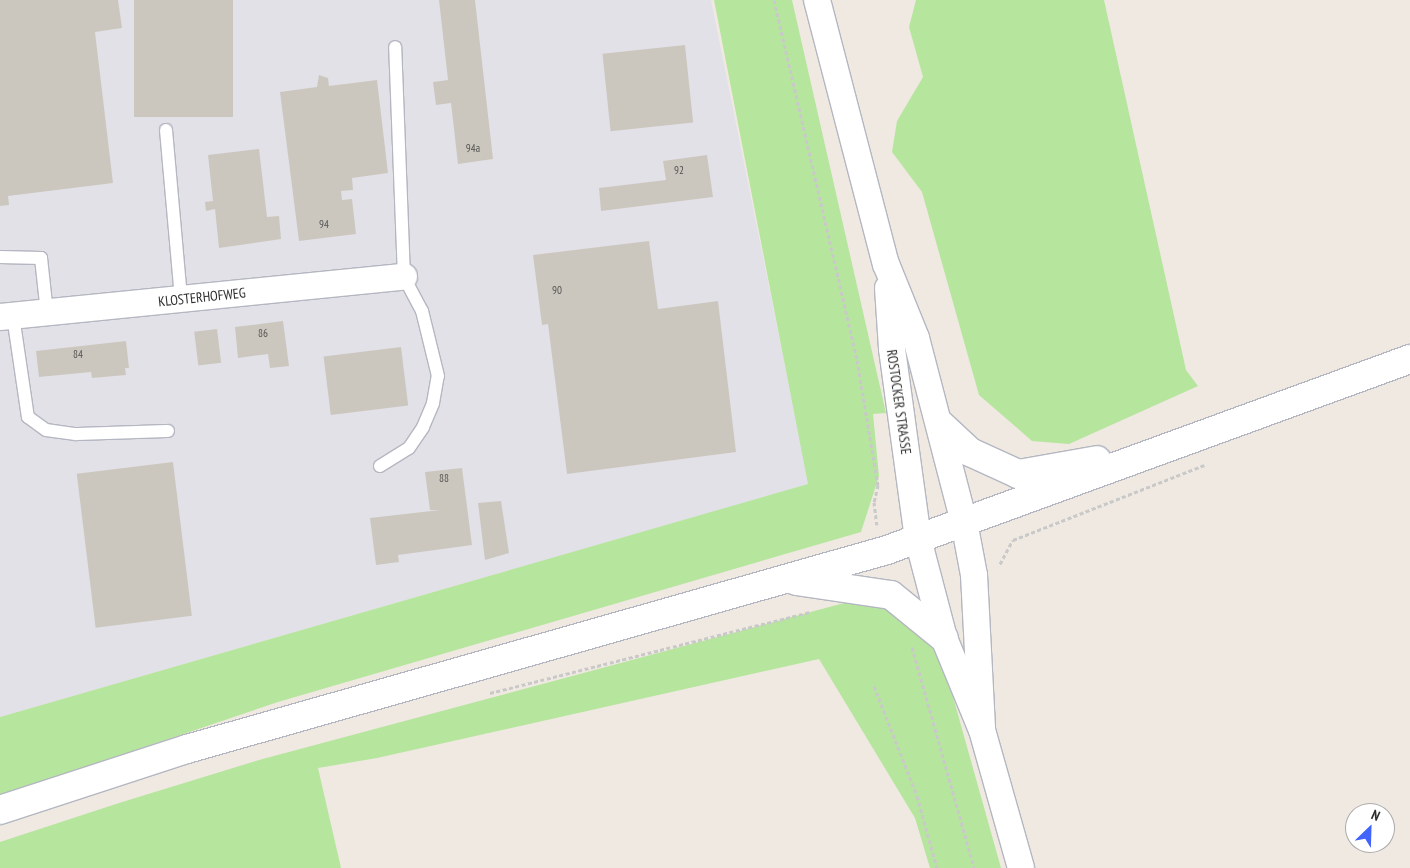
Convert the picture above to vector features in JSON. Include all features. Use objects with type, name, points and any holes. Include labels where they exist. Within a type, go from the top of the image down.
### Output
[{"type":"main road","points":[[0,810],[187,749],[887,550],[1253,419],[1410,359]]},
{"type":"main road","points":[[940,424],[970,452],[1018,474],[1075,465],[1253,419]]},
{"type":"main road","points":[[787,579],[891,595],[944,638]]},
{"type":"street","name":"ROSTOCKER STRASSE","points":[[816,0],[886,264],[916,338],[940,424],[964,522],[974,575],[982,730]]},
{"type":"street","name":"ROSTOCKER STRASSE","points":[[886,264],[892,349],[918,539],[944,638],[982,730]]},
{"type":"street","name":"KLOSTERHOFWEG","points":[[7,317],[404,278]]},
{"type":"street","points":[[982,730],[1021,868]]},
{"type":"lane","points":[[380,466],[409,448],[423,427],[433,403],[438,376],[422,311],[404,278],[395,47]]},
{"type":"lane","points":[[166,130],[181,299]]},
{"type":"lane","points":[[0,257],[41,258],[47,312]]},
{"type":"lane","points":[[7,317],[28,417],[46,430],[76,434],[168,431]]},
{"type":"path","points":[[774,0],[857,360],[878,485],[874,502],[875,521],[887,550]]},
{"type":"path","points":[[974,575],[996,571],[1013,540],[1215,461]]},
{"type":"path","points":[[487,694],[820,609]]},
{"type":"path","points":[[911,642],[974,868]]},
{"type":"path","points":[[874,686],[917,796],[937,868]]},
{"type":"shaded area","points":[[0,0],[711,0],[809,484],[0,717]]},
{"type":"green space","points":[[714,0],[792,0],[886,413],[873,414],[879,476],[861,532],[278,702],[0,796],[0,717],[808,484]]},
{"type":"green space","points":[[916,0],[1104,0],[1186,370],[1198,386],[1069,444],[1032,441],[979,395],[922,192],[892,152],[897,121],[923,77],[909,27]]},
{"type":"green space","points":[[859,599],[900,612],[939,647],[1001,868],[930,868],[915,818],[819,659],[377,758],[318,768],[341,868],[0,868],[0,842],[119,803],[259,760]]},
{"type":"building","points":[[0,0],[118,0],[122,28],[95,32],[113,183],[8,196],[9,205],[0,206]]},
{"type":"building","points":[[134,0],[233,0],[233,117],[134,117]]},
{"type":"building","points":[[439,0],[475,0],[493,159],[458,164],[451,103],[436,105],[433,82],[448,80]]},
{"type":"building","points":[[685,45],[693,123],[611,131],[602,54]]},
{"type":"building","points":[[319,75],[328,78],[329,86],[377,80],[388,173],[352,178],[353,190],[341,191],[342,200],[352,199],[356,234],[299,241],[280,92],[317,87]]},
{"type":"building","points":[[259,149],[267,217],[279,216],[281,239],[219,248],[215,209],[206,211],[205,202],[213,201],[208,155]]},
{"type":"building","points":[[707,155],[713,197],[601,211],[599,188],[666,180],[663,161]]},
{"type":"building","points":[[649,241],[658,309],[718,301],[736,452],[567,474],[548,324],[542,325],[533,255]]},
{"type":"building","points":[[283,321],[289,366],[270,368],[268,354],[238,358],[235,327]]},
{"type":"building","points":[[217,329],[221,363],[198,366],[194,332]]},
{"type":"building","points":[[126,341],[129,368],[125,368],[126,375],[92,378],[91,372],[39,377],[36,351]]},
{"type":"building","points":[[401,347],[408,406],[331,415],[324,357]]},
{"type":"building","points":[[173,462],[192,616],[96,628],[77,474]]},
{"type":"building","points":[[462,468],[472,545],[398,555],[399,562],[376,565],[370,518],[440,510],[430,510],[425,472]]},
{"type":"building","points":[[501,501],[509,553],[485,560],[478,503]]}]
